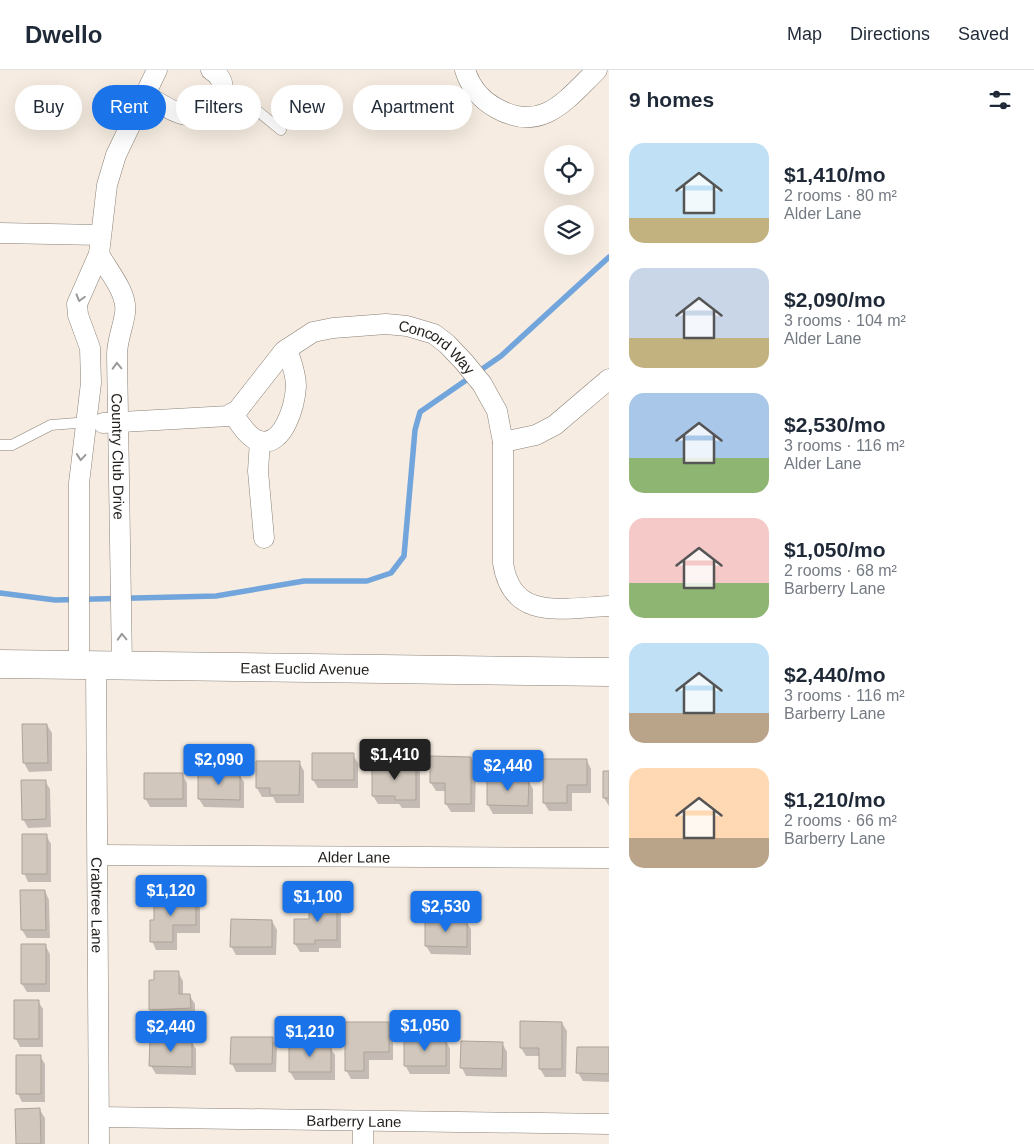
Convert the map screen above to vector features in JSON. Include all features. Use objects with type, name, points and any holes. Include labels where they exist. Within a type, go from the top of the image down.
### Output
[{"type":"main road","name":"East Euclid Avenue","points":[[0,664],[609,672]]},
{"type":"street","name":"Country Club Drive","points":[[150,85],[158,70]]},
{"type":"street","points":[[211,70],[221,80],[222,85]]},
{"type":"street","points":[[465,70],[474,88],[486,103],[518,118],[531,118],[545,115],[559,106],[597,70]]},
{"type":"street","name":"Country Club Drive","points":[[99,665],[121,608],[120,572],[103,422],[91,383],[90,348],[78,315],[77,304],[100,245],[107,185],[116,155],[128,130]]},
{"type":"street","points":[[0,234],[100,245]]},
{"type":"street","name":"Country Club Drive","points":[[99,665],[80,612],[79,483],[103,422],[117,341],[125,313],[123,295],[100,245]]},
{"type":"street","name":"Concord Way","points":[[232,413],[287,349],[313,332],[333,328],[386,324],[406,326],[434,334],[448,344],[464,362],[482,384],[497,411],[503,442],[503,562],[506,578],[511,589],[519,598],[539,606],[557,608],[609,606]]},
{"type":"street","points":[[103,422],[216,418],[232,413],[245,430],[260,441],[270,441],[280,435],[289,418],[296,387],[294,372],[287,349]]},
{"type":"street","points":[[503,442],[536,435],[555,425],[609,380]]},
{"type":"street","points":[[260,441],[258,470],[264,538]]},
{"type":"street","name":"Crabtree Lane","points":[[99,665],[99,1144]]},
{"type":"street","name":"Alder Lane","points":[[99,856],[609,858]]},
{"type":"street","name":"Barberry Lane","points":[[100,1117],[609,1124]]},
{"type":"street","points":[[363,1122],[363,1144]]},
{"type":"lane","points":[[261,114],[271,122]]},
{"type":"lane","points":[[0,444],[12,445],[51,424],[103,422]]},
{"type":"building","points":[[22,724],[47,724],[48,763],[23,763]]},
{"type":"building","points":[[312,753],[354,753],[354,780],[312,780]]},
{"type":"building","points":[[430,756],[471,757],[471,804],[445,804],[445,783],[430,783]]},
{"type":"building","points":[[543,759],[587,759],[587,785],[567,785],[567,803],[543,803]]},
{"type":"building","points":[[256,761],[300,761],[299,795],[270,795],[270,788],[256,788]]},
{"type":"building","points":[[372,763],[416,763],[416,800],[395,800],[395,796],[372,796]]},
{"type":"building","points":[[603,771],[609,771],[609,798],[603,798]]},
{"type":"building","points":[[198,772],[240,773],[240,800],[198,799]]},
{"type":"building","points":[[144,773],[183,773],[183,799],[144,799]]},
{"type":"building","points":[[487,779],[529,779],[528,806],[487,805]]},
{"type":"building","points":[[21,780],[46,780],[46,819],[22,820]]},
{"type":"building","points":[[22,834],[47,834],[47,874],[22,874]]},
{"type":"building","points":[[20,890],[45,890],[46,930],[21,930]]},
{"type":"building","points":[[154,898],[196,898],[196,925],[173,925],[173,942],[150,942],[150,920],[154,920]]},
{"type":"building","points":[[309,899],[337,899],[337,940],[315,940],[315,944],[294,944],[294,919],[309,919]]},
{"type":"building","points":[[231,919],[272,920],[272,947],[230,947]]},
{"type":"building","points":[[425,919],[467,919],[467,947],[425,946]]},
{"type":"building","points":[[21,944],[46,944],[46,984],[21,984]]},
{"type":"building","points":[[154,971],[179,971],[179,994],[190,994],[191,1008],[149,1010],[149,980],[154,980]]},
{"type":"building","points":[[14,1000],[39,1000],[39,1039],[14,1039]]},
{"type":"building","points":[[520,1021],[562,1022],[562,1069],[539,1069],[539,1048],[520,1048]]},
{"type":"building","points":[[345,1022],[389,1022],[389,1052],[364,1052],[364,1071],[345,1071]]},
{"type":"building","points":[[231,1037],[273,1037],[272,1064],[230,1064]]},
{"type":"building","points":[[150,1039],[192,1040],[192,1067],[149,1066]]},
{"type":"building","points":[[404,1039],[446,1039],[446,1066],[404,1066]]},
{"type":"building","points":[[461,1041],[503,1042],[502,1069],[460,1068]]},
{"type":"building","points":[[289,1045],[331,1045],[331,1072],[289,1072]]},
{"type":"building","points":[[577,1047],[609,1047],[609,1074],[576,1073]]},
{"type":"building","points":[[16,1055],[41,1055],[41,1094],[16,1094]]},
{"type":"building","points":[[40,1108],[41,1144],[16,1144],[15,1109]]},
{"type":"waterway","points":[[0,593],[55,600],[216,596],[304,581],[367,581],[391,573],[404,556],[415,430],[420,412],[501,356],[609,257]]}]
